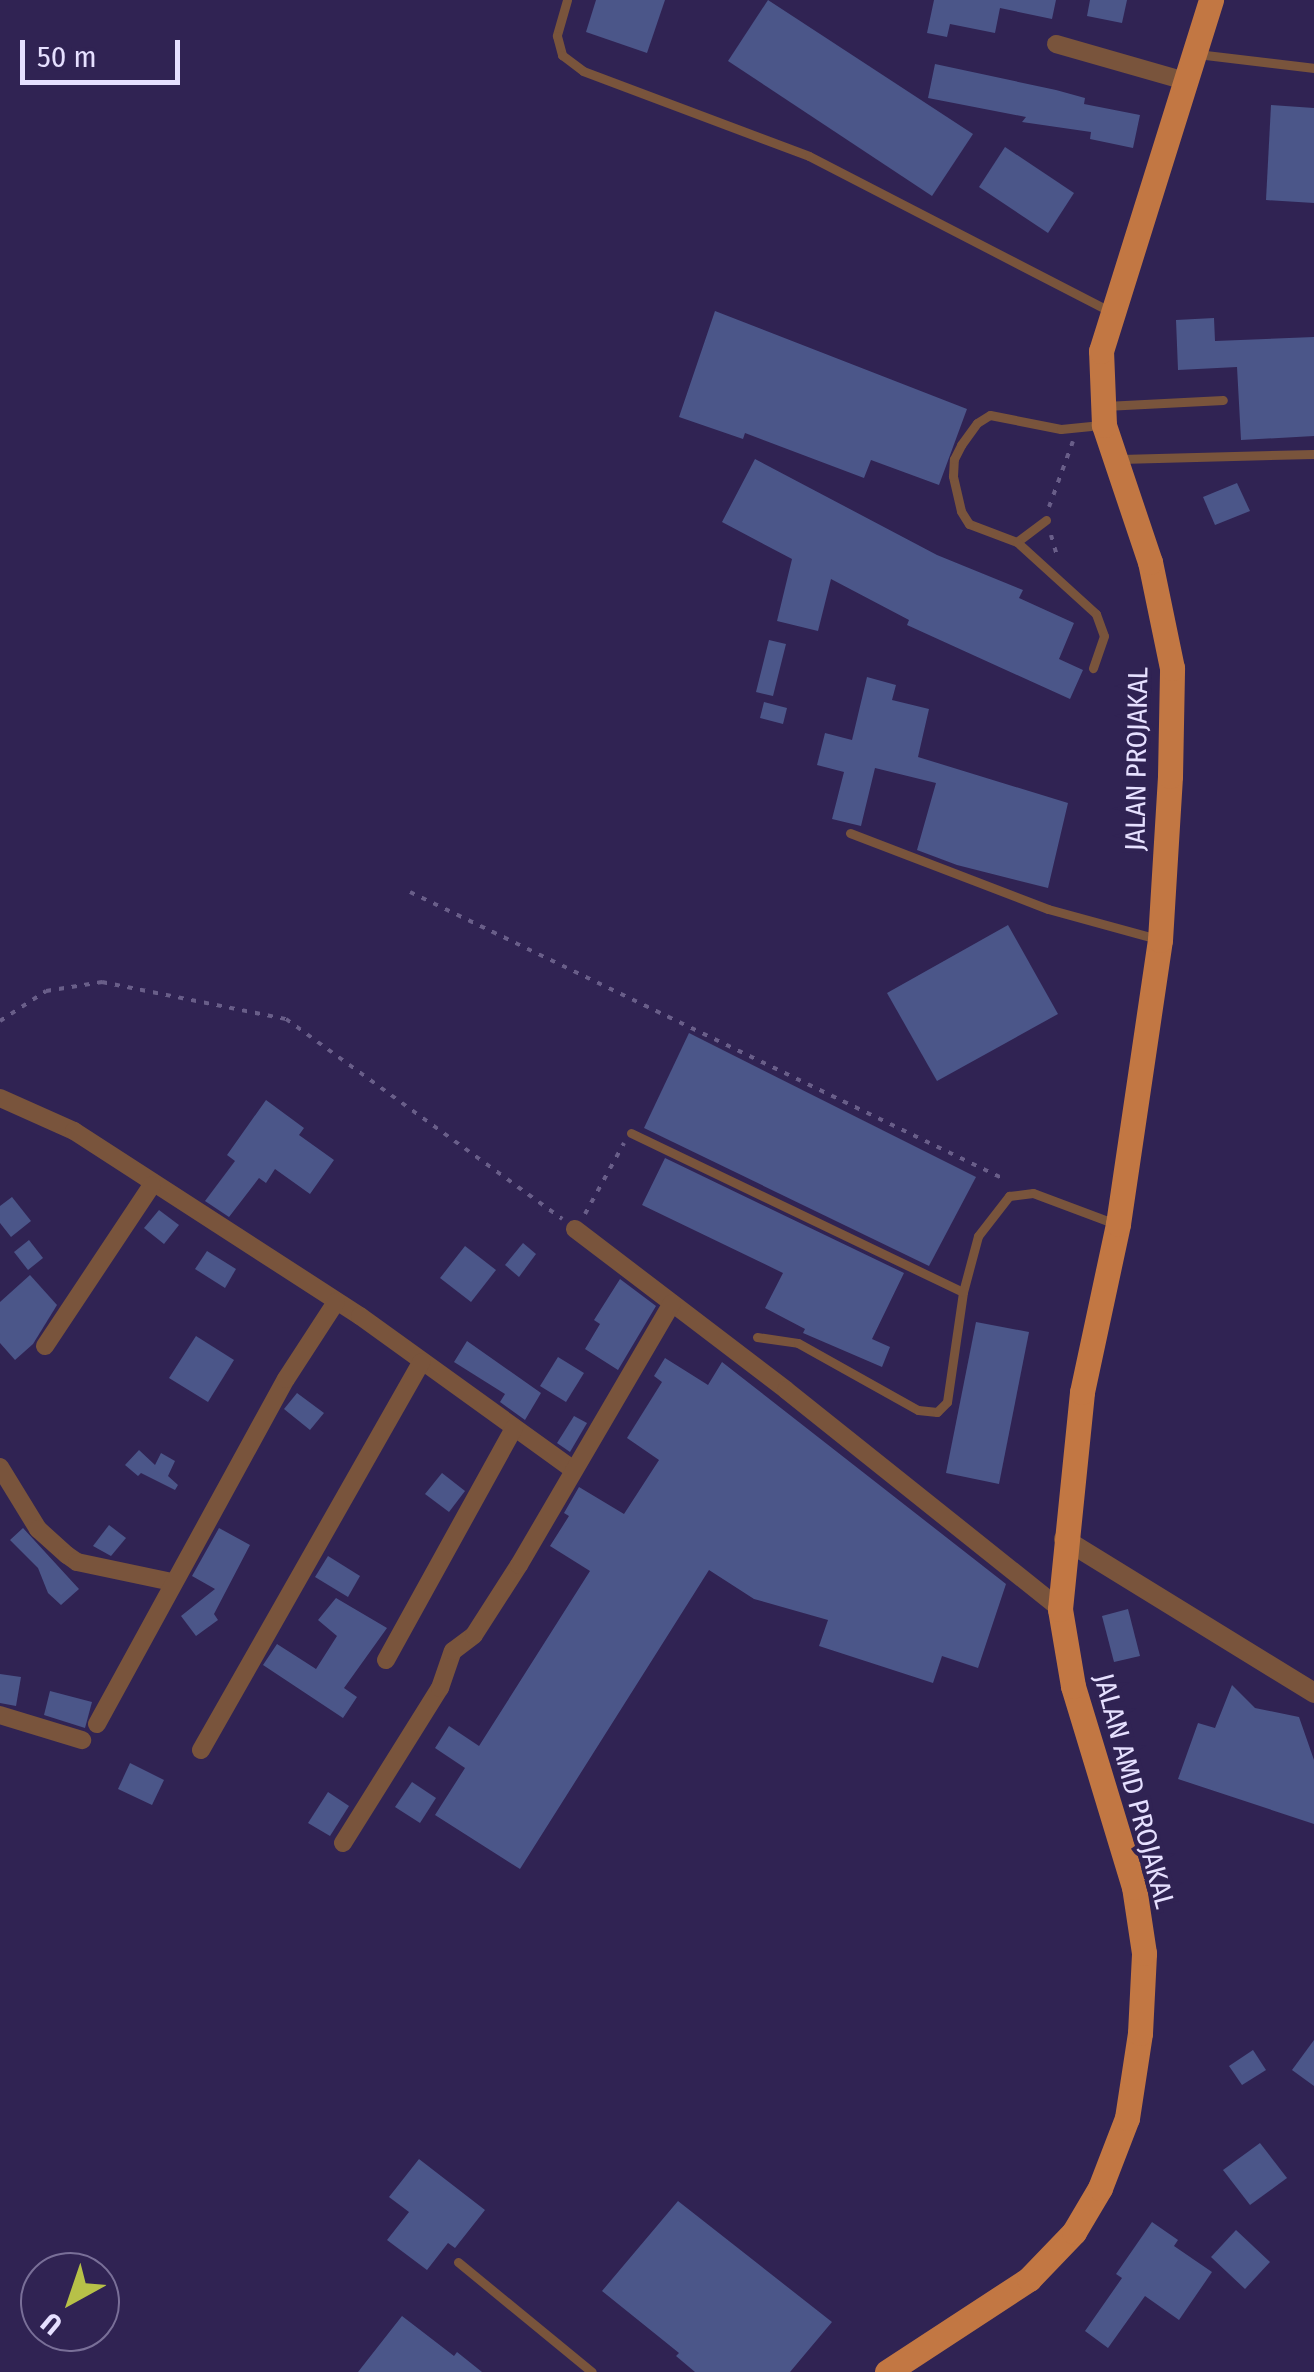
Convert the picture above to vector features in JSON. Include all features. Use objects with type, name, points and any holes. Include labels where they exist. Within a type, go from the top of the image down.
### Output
[{"type":"main road","name":"JALAN PROJAKAL","points":[[1064,1539],[1082,1392],[1118,1224],[1160,940],[1172,668],[1150,562],[1095,419],[1101,351],[1211,0]]},
{"type":"main road","name":"JALAN AMD PROJAKAL","points":[[888,2372],[1029,2279],[1074,2232],[1100,2188],[1127,2118],[1140,2033],[1144,1953],[1134,1887],[1073,1686],[1060,1609],[1064,1539]]},
{"type":"street","points":[[1056,44],[1186,81]]},
{"type":"street","points":[[0,1098],[74,1132],[336,1302],[572,1469]]},
{"type":"street","points":[[45,1346],[152,1185]]},
{"type":"street","points":[[575,1229],[1060,1609]]},
{"type":"street","points":[[97,1724],[286,1379],[336,1302]]},
{"type":"street","points":[[343,1842],[440,1688],[453,1651],[474,1635],[510,1579],[672,1302]]},
{"type":"street","points":[[201,1750],[422,1362]]},
{"type":"street","points":[[386,1660],[514,1428]]},
{"type":"street","points":[[0,1468],[38,1529],[67,1555],[78,1562],[172,1582]]},
{"type":"street","points":[[1064,1539],[1314,1694]]},
{"type":"street","points":[[0,1714],[82,1740]]},
{"type":"lane","points":[[566,0],[556,36],[562,55],[583,71],[809,156],[1112,312]]},
{"type":"lane","points":[[1194,53],[1314,68]]},
{"type":"lane","points":[[1093,668],[1104,636],[1096,614],[1017,542],[969,524],[961,511],[954,459],[978,423],[990,416],[1041,426],[1223,400]]},
{"type":"lane","points":[[1112,460],[1314,454]]},
{"type":"lane","points":[[1017,542],[1046,520]]},
{"type":"lane","points":[[850,833],[1048,909],[1160,940]]},
{"type":"lane","points":[[630,1132],[963,1292]]},
{"type":"lane","points":[[757,1337],[798,1343],[918,1410],[937,1412],[947,1402],[963,1292],[978,1236],[1009,1196],[1032,1194],[1118,1224]]},
{"type":"lane","points":[[458,2262],[592,2372]]},
{"type":"path","points":[[1068,588],[1046,520],[1056,479],[1095,419]]},
{"type":"path","points":[[410,892],[1032,1194]]},
{"type":"path","points":[[0,1021],[46,991],[102,982],[286,1019],[444,1130],[575,1229],[630,1132]]},
{"type":"building","points":[[596,0],[665,0],[647,53],[586,32]]},
{"type":"building","points":[[768,0],[973,134],[932,196],[728,61]]},
{"type":"building","points":[[934,0],[1056,0],[1052,19],[1000,8],[995,33],[950,24],[947,37],[927,33]]},
{"type":"building","points":[[1090,0],[1127,0],[1122,23],[1087,16]]},
{"type":"building","points":[[935,64],[1056,90],[1085,98],[1084,104],[1140,115],[1133,148],[1090,139],[1091,132],[1022,122],[1026,117],[928,98]]},
{"type":"building","points":[[1271,105],[1314,108],[1314,203],[1266,200]]},
{"type":"building","points":[[1005,147],[1074,193],[1048,233],[979,187]]},
{"type":"building","points":[[715,311],[967,409],[939,485],[871,460],[864,478],[745,433],[743,439],[679,417]]},
{"type":"building","points":[[1214,318],[1215,341],[1314,337],[1314,436],[1241,440],[1237,367],[1178,370],[1176,320]]},
{"type":"building","points":[[755,459],[937,555],[1023,590],[1019,598],[1074,623],[1059,659],[1083,670],[1070,699],[907,625],[909,620],[831,579],[818,631],[777,621],[792,559],[722,522]]},
{"type":"building","points":[[1237,483],[1250,511],[1215,525],[1203,497]]},
{"type":"building","points":[[769,640],[786,644],[773,696],[756,692]]},
{"type":"building","points":[[867,677],[896,685],[892,700],[929,709],[918,757],[1068,803],[1048,888],[957,865],[917,850],[936,783],[875,768],[861,826],[832,819],[844,772],[817,765],[825,733],[852,740]]},
{"type":"building","points":[[764,702],[787,708],[783,724],[760,718]]},
{"type":"building","points":[[1008,925],[1058,1014],[937,1081],[887,993]]},
{"type":"building","points":[[689,1033],[976,1177],[929,1266],[644,1128]]},
{"type":"building","points":[[266,1100],[304,1128],[299,1135],[334,1160],[310,1194],[275,1169],[266,1183],[259,1178],[229,1217],[205,1201],[235,1161],[227,1155]]},
{"type":"building","points":[[665,1158],[904,1273],[872,1339],[890,1347],[882,1367],[803,1333],[805,1329],[765,1308],[783,1273],[642,1205]]},
{"type":"building","points":[[12,1197],[31,1221],[11,1237],[0,1223],[0,1206]]},
{"type":"building","points":[[159,1210],[179,1225],[164,1244],[144,1228]]},
{"type":"building","points":[[29,1240],[43,1258],[28,1270],[14,1252]]},
{"type":"building","points":[[523,1243],[536,1254],[519,1277],[505,1265]]},
{"type":"building","points":[[465,1246],[496,1270],[471,1302],[440,1278]]},
{"type":"building","points":[[207,1251],[236,1269],[225,1288],[195,1269]]},
{"type":"building","points":[[30,1275],[57,1305],[33,1344],[15,1360],[0,1343],[0,1302]]},
{"type":"building","points":[[620,1279],[656,1306],[618,1370],[585,1349],[600,1324],[594,1320]]},
{"type":"building","points":[[976,1322],[1029,1332],[999,1484],[946,1473]]},
{"type":"building","points":[[196,1336],[234,1360],[208,1402],[169,1378]]},
{"type":"building","points":[[467,1341],[541,1393],[525,1420],[500,1402],[505,1394],[454,1362]]},
{"type":"building","points":[[558,1357],[584,1373],[566,1402],[540,1386]]},
{"type":"building","points":[[665,1358],[708,1385],[722,1362],[1006,1584],[978,1668],[942,1656],[933,1683],[819,1646],[828,1620],[754,1599],[709,1570],[520,1869],[435,1815],[465,1768],[435,1748],[449,1726],[479,1746],[590,1571],[550,1546],[569,1516],[564,1513],[579,1487],[624,1514],[659,1460],[627,1438],[662,1382],[654,1376]]},
{"type":"building","points":[[297,1393],[324,1413],[310,1430],[284,1409]]},
{"type":"building","points":[[574,1416],[587,1423],[570,1452],[557,1443]]},
{"type":"building","points":[[139,1450],[155,1465],[161,1453],[175,1461],[168,1476],[178,1485],[175,1490],[141,1473],[138,1476],[125,1465]]},
{"type":"building","points":[[442,1473],[465,1491],[449,1512],[425,1494]]},
{"type":"building","points":[[109,1525],[126,1538],[111,1556],[93,1546]]},
{"type":"building","points":[[23,1528],[79,1589],[61,1605],[48,1593],[38,1568],[10,1540]]},
{"type":"building","points":[[219,1528],[250,1545],[214,1614],[218,1620],[196,1636],[181,1616],[215,1589],[192,1576]]},
{"type":"building","points":[[328,1556],[360,1576],[348,1597],[315,1577]]},
{"type":"building","points":[[336,1598],[387,1628],[344,1688],[357,1697],[343,1718],[263,1665],[277,1644],[316,1669],[337,1636],[318,1620]]},
{"type":"building","points":[[1128,1609],[1140,1656],[1114,1662],[1102,1616]]},
{"type":"building","points":[[0,1674],[21,1677],[16,1706],[0,1703]]},
{"type":"building","points":[[1232,1685],[1255,1708],[1299,1717],[1314,1760],[1314,1824],[1178,1779],[1198,1723],[1215,1728]]},
{"type":"building","points":[[50,1691],[92,1702],[85,1728],[44,1715]]},
{"type":"building","points":[[130,1763],[164,1780],[152,1805],[118,1789]]},
{"type":"building","points":[[412,1782],[436,1798],[420,1823],[395,1807]]},
{"type":"building","points":[[328,1792],[349,1806],[330,1836],[308,1823]]},
{"type":"building","points":[[1314,2040],[1314,2086],[1292,2070]]},
{"type":"building","points":[[1253,2050],[1266,2070],[1242,2085],[1229,2066]]},
{"type":"building","points":[[1260,2143],[1287,2178],[1250,2205],[1223,2170]]},
{"type":"building","points":[[419,2159],[485,2210],[455,2248],[448,2243],[427,2270],[387,2240],[409,2212],[389,2197]]},
{"type":"building","points":[[678,2201],[832,2322],[790,2372],[695,2372],[676,2356],[679,2353],[602,2291]]},
{"type":"building","points":[[1152,2222],[1178,2240],[1174,2246],[1212,2272],[1179,2320],[1145,2296],[1108,2348],[1085,2331],[1122,2278],[1116,2274]]},
{"type":"building","points":[[1236,2230],[1270,2262],[1245,2289],[1211,2257]]},
{"type":"building","points":[[402,2316],[454,2356],[457,2352],[482,2372],[358,2372]]}]
